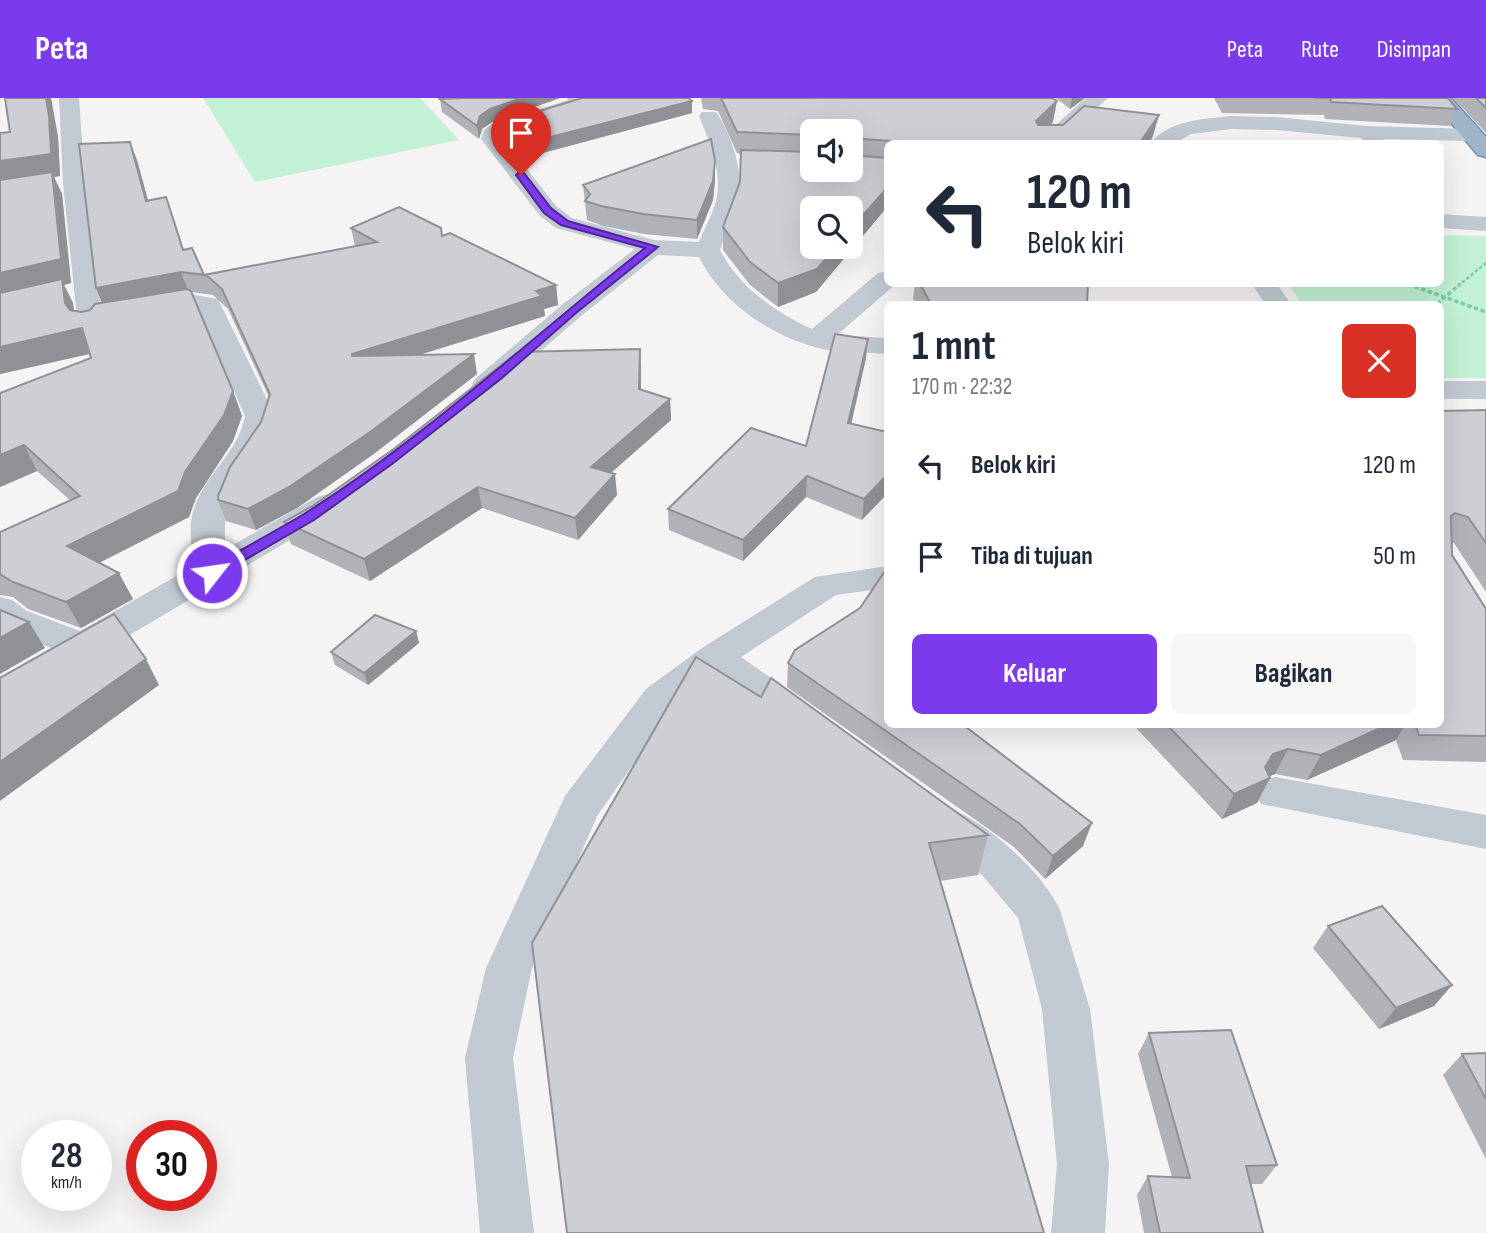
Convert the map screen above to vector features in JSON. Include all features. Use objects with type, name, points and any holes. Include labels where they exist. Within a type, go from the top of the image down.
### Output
[{"type":"highway","points":[[1440,98],[1479,143]]},
{"type":"street","points":[[69,98],[77,292],[91,323],[189,302],[202,302],[213,310],[260,416],[259,428],[251,444],[216,492],[209,513],[212,573]]},
{"type":"street","points":[[577,98],[576,104],[500,128],[491,134],[491,139],[548,211],[564,223],[653,247],[708,250]]},
{"type":"street","points":[[1049,140],[1098,98]]},
{"type":"street","points":[[1049,108],[1071,121]]},
{"type":"street","points":[[708,250],[728,200],[720,139],[709,116]]},
{"type":"street","points":[[1166,140],[1185,128],[1255,124],[1372,138],[1415,140]]},
{"type":"street","points":[[1444,141],[1479,143]]},
{"type":"street","points":[[725,162],[750,163]]},
{"type":"street","points":[[49,187],[74,183]]},
{"type":"street","points":[[1444,221],[1486,224]]},
{"type":"street","points":[[464,400],[653,247]]},
{"type":"street","points":[[708,250],[727,281],[765,313],[816,339],[884,346]]},
{"type":"street","points":[[816,339],[884,281]]},
{"type":"street","points":[[1444,390],[1486,390]]},
{"type":"street","points":[[0,694],[309,516],[354,485]]},
{"type":"street","points":[[507,1233],[489,1058],[509,968],[580,808],[659,699],[715,657],[827,585],[884,577]]},
{"type":"street","points":[[0,609],[14,620],[83,646]]},
{"type":"street","points":[[715,657],[839,747]]},
{"type":"street","points":[[1275,793],[1486,832]]},
{"type":"street","points":[[906,796],[997,862],[1038,910],[1066,1009],[1083,1164],[1078,1233]]},
{"type":"path","points":[[1440,301],[1486,262]]},
{"type":"path","points":[[1415,287],[1486,312]]},
{"type":"green space","points":[[203,98],[420,98],[459,140],[255,182]]},
{"type":"green space","points":[[1444,235],[1486,236],[1486,378],[1444,378],[1444,301],[1300,301],[1290,287],[1444,287]]},
{"type":"building","points":[[5,98],[46,98],[51,154],[0,161],[0,133],[10,132]]},
{"type":"building","points":[[522,98],[490,109],[480,116],[477,126],[440,99]]},
{"type":"building","points":[[582,98],[688,98],[692,101],[519,145],[503,125],[507,121]]},
{"type":"building","points":[[721,98],[1052,98],[1057,101],[1036,121],[1038,125],[1063,125],[1084,106],[1159,115],[1142,140],[863,139],[863,119],[800,119],[800,135],[737,132]]},
{"type":"building","points":[[1330,98],[1448,98],[1457,109],[1331,102]]},
{"type":"building","points":[[1476,98],[1486,98],[1486,108]]},
{"type":"building","points":[[711,139],[715,161],[713,181],[697,220],[643,214],[585,201],[590,194],[583,185]]},
{"type":"building","points":[[130,142],[146,201],[166,197],[183,250],[192,248],[204,275],[181,272],[96,288],[79,144]]},
{"type":"building","points":[[741,150],[800,152],[800,182],[863,182],[863,156],[884,158],[884,191],[863,215],[863,196],[800,196],[800,259],[826,259],[817,269],[778,283],[750,262],[723,227],[740,182]]},
{"type":"building","points":[[52,172],[61,259],[0,273],[0,180]]},
{"type":"building","points":[[399,207],[441,228],[442,236],[450,233],[556,285],[536,291],[542,296],[352,354],[474,354],[370,432],[289,487],[248,509],[218,500],[218,496],[230,467],[261,422],[270,394],[222,289],[205,275],[377,242],[351,228]]},
{"type":"building","points":[[62,279],[65,303],[70,310],[81,312],[90,310],[95,304],[187,289],[191,291],[233,391],[224,415],[185,472],[178,491],[67,546],[119,573],[66,602],[13,582],[0,574],[0,532],[80,496],[24,445],[0,455],[0,393],[91,358],[82,328],[0,347],[0,293]]},
{"type":"building","points":[[922,287],[1088,287],[1087,301],[929,301]]},
{"type":"building","points":[[835,334],[868,339],[848,423],[884,431],[884,478],[864,499],[807,476],[743,540],[668,509],[751,428],[806,446]]},
{"type":"building","points":[[640,349],[639,389],[670,399],[591,467],[615,474],[575,518],[478,487],[364,559],[284,522],[314,505],[395,448],[518,352]]},
{"type":"building","points":[[1486,410],[1486,543],[1468,517],[1455,513],[1451,516],[1452,555],[1486,609],[1486,736],[1419,735],[1416,728],[1444,728],[1444,411]]},
{"type":"building","points":[[884,572],[884,728],[967,728],[1092,823],[1053,856],[1020,824],[788,663],[795,650],[860,608]]},
{"type":"building","points":[[0,610],[29,622],[0,638]]},
{"type":"building","points":[[114,614],[146,659],[0,762],[0,678]]},
{"type":"building","points":[[375,615],[416,631],[364,673],[331,652]]},
{"type":"building","points":[[696,657],[761,697],[771,678],[988,835],[929,843],[1044,1233],[567,1233],[532,943]]},
{"type":"building","points":[[1170,728],[1380,728],[1321,755],[1288,749],[1273,754],[1265,767],[1270,778],[1234,794]]},
{"type":"building","points":[[1382,906],[1452,985],[1396,1008],[1328,926]]},
{"type":"building","points":[[1231,1030],[1277,1165],[1246,1166],[1263,1233],[1160,1233],[1148,1176],[1190,1178],[1149,1033]]},
{"type":"building","points":[[1486,1053],[1486,1099],[1462,1054]]},
{"type":"route","points":[[212,573],[309,516],[388,461],[497,376],[572,310],[653,247],[564,223],[548,211],[521,175]]}]
